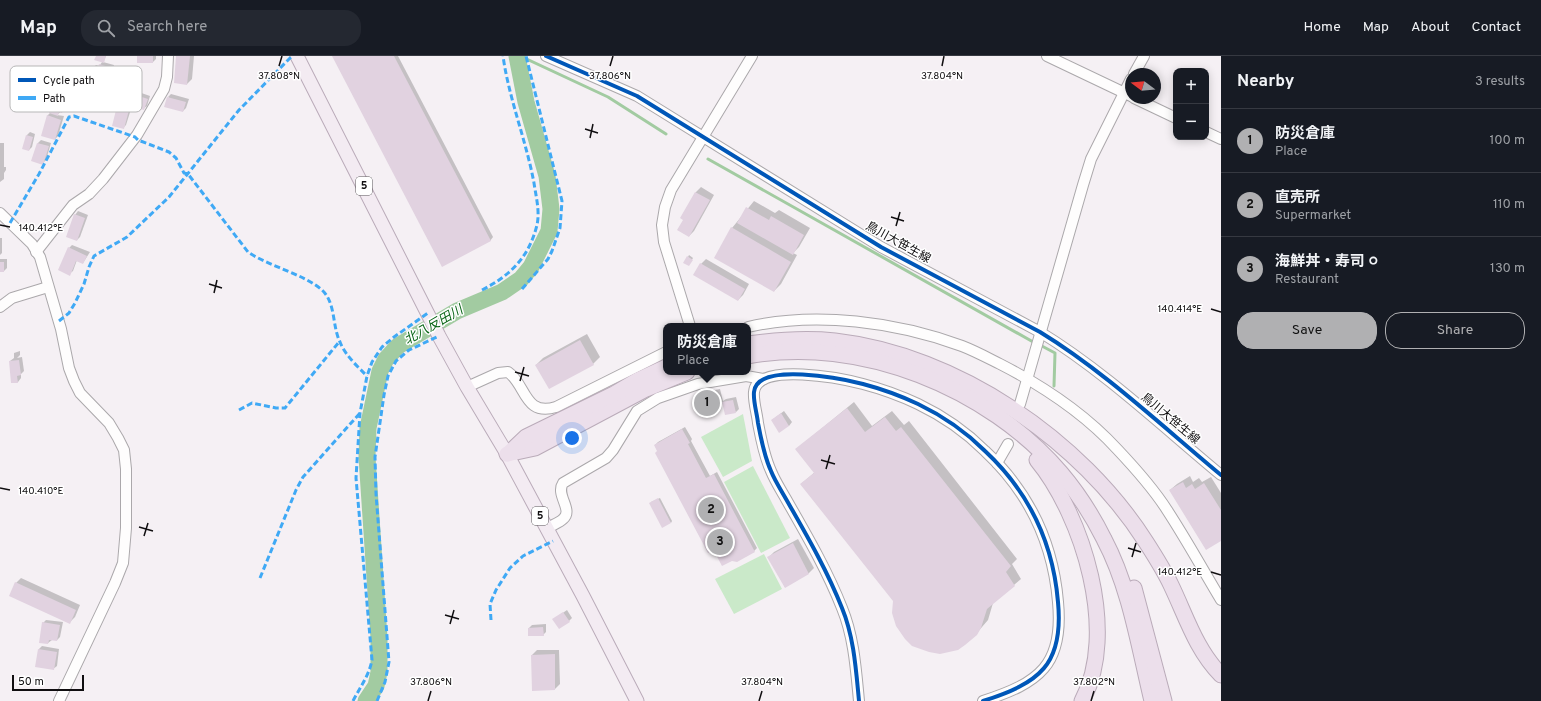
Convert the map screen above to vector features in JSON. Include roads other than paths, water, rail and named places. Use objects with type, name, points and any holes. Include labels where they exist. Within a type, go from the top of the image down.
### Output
[{"type":"highway","points":[[751,344],[814,339],[858,345],[908,358],[934,367],[978,388],[1026,418],[1072,456],[1110,494],[1146,541],[1171,584],[1191,630],[1202,650],[1221,675]]},
{"type":"highway","points":[[751,356],[782,352],[835,354],[875,362],[903,370],[934,382],[974,401],[999,417],[1021,435],[1060,472],[1087,508],[1105,540],[1116,565],[1126,595],[1152,701]]},
{"type":"highway","points":[[507,454],[526,437],[663,368]]},
{"type":"highway","points":[[507,454],[536,448],[646,389],[680,375]]},
{"type":"highway","points":[[978,388],[1021,421],[1055,452],[1077,477],[1105,519],[1117,541],[1127,566],[1146,629],[1164,701]]},
{"type":"highway","points":[[999,417],[1045,469],[1060,492],[1082,545],[1091,581],[1095,606],[1096,637],[1094,668],[1082,701]]},
{"type":"main road","name":"5","points":[[297,56],[438,333],[467,387],[507,454],[637,701]]},
{"type":"street","points":[[36,252],[73,205],[90,194],[103,179],[137,134],[164,89],[167,77],[168,56]]},
{"type":"street","name":"鳥川大笹生線","points":[[546,56],[637,96],[881,247],[1060,344],[1090,366],[1221,475]]},
{"type":"street","points":[[689,323],[664,242],[662,225],[665,206],[670,190],[704,137],[752,56]]},
{"type":"street","points":[[1047,56],[1125,94]]},
{"type":"street","points":[[1137,68],[1144,56]]},
{"type":"street","points":[[1020,404],[1089,166],[1125,99]]},
{"type":"street","points":[[1147,104],[1173,117]]},
{"type":"street","points":[[1209,133],[1221,139]]},
{"type":"street","points":[[0,213],[32,244],[40,257],[61,329],[74,381],[80,393],[109,423],[124,450],[126,475],[126,528],[123,563],[106,603],[59,701]]},
{"type":"street","points":[[0,307],[12,298],[48,287]]},
{"type":"street","points":[[751,326],[785,320],[813,319],[881,326],[963,346],[1027,378],[1059,398],[1088,421],[1117,449],[1166,509],[1221,600]]},
{"type":"street","points":[[467,387],[498,373],[508,372],[513,376],[529,401],[537,408],[548,410],[556,408],[663,354]]},
{"type":"street","points":[[859,701],[850,632],[842,606],[771,471],[763,448],[755,406],[754,390],[758,383],[764,379],[774,376],[788,374],[828,377],[863,384],[900,396],[932,411],[984,449],[1020,491],[1032,509],[1043,534],[1055,574],[1059,624],[1058,636],[1050,658],[1038,676],[1028,683],[1013,690],[983,701]]},
{"type":"street","points":[[546,528],[564,519],[567,515],[567,509],[560,492],[563,483],[606,458],[613,450],[637,411],[658,398],[698,384],[746,376],[764,379]]},
{"type":"street","points":[[997,463],[1008,444]]},
{"type":"waterway","name":"北八反田川","points":[[366,701],[376,686],[379,672],[379,638],[367,457],[368,428],[380,371],[386,359],[398,346],[457,311],[502,292],[521,279],[531,267],[549,231],[551,209],[547,176],[526,102],[517,56]]},
{"type":"waterway","points":[[520,56],[608,97],[666,134]]},
{"type":"waterway","points":[[708,159],[1035,343]]},
{"type":"waterway","points":[[1040,345],[1055,353],[1054,386]]},
{"type":"place","name":"防災倉庫","points":[[707,403]]},
{"type":"place","name":"直売所","points":[[711,510]]},
{"type":"place","name":"海鮮丼・寿司 ○","points":[[720,542]]}]
